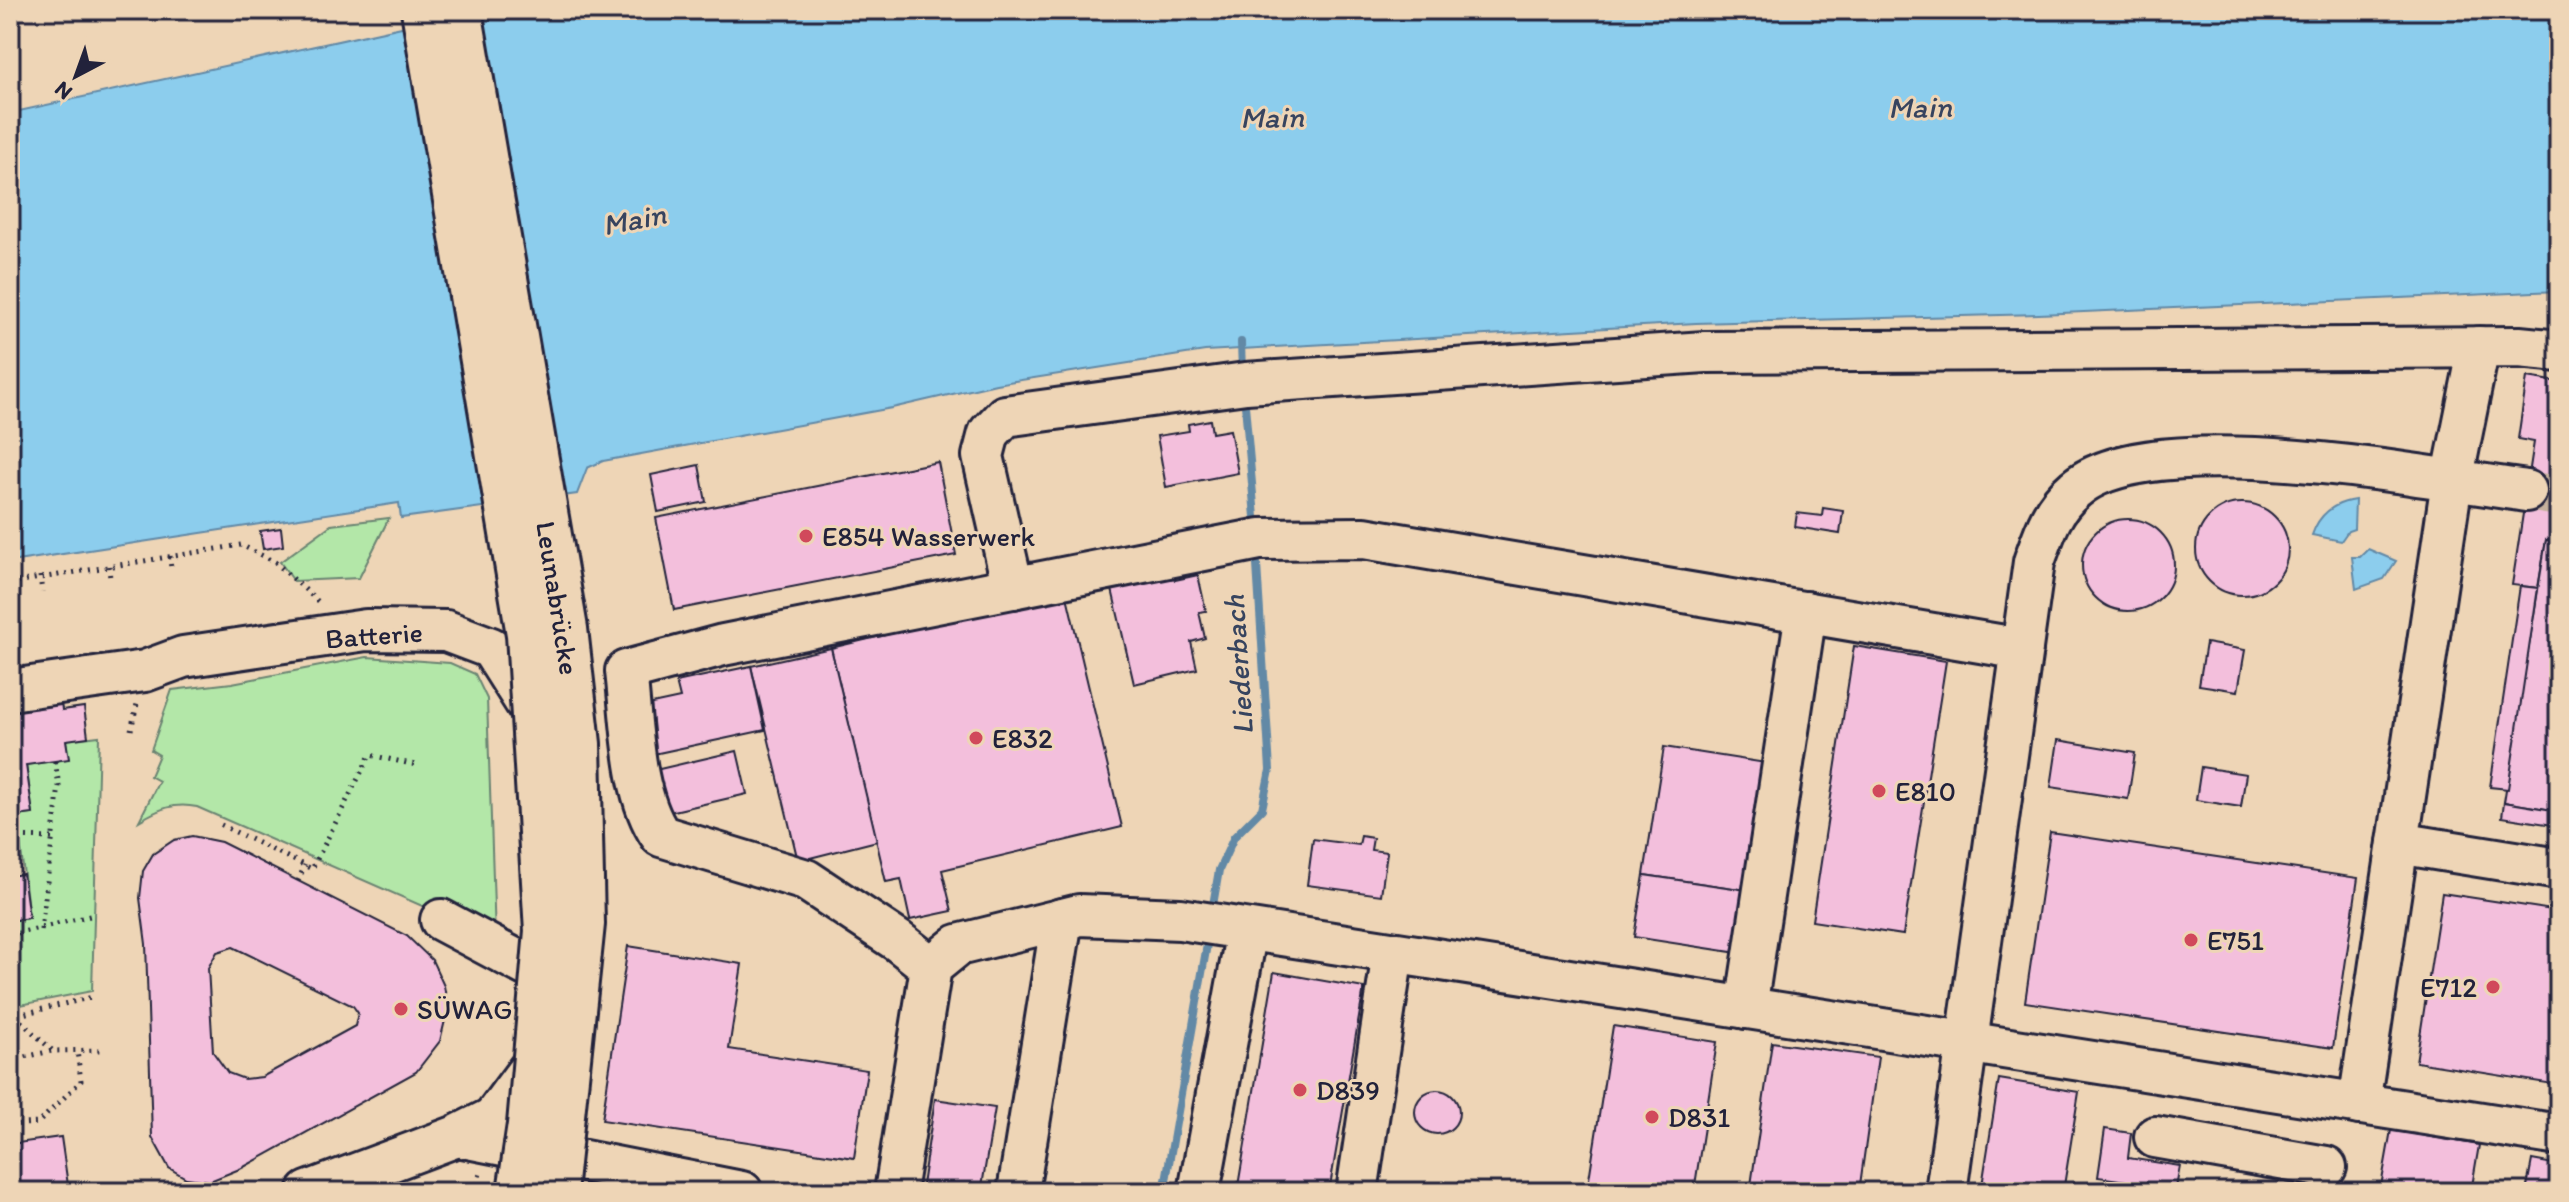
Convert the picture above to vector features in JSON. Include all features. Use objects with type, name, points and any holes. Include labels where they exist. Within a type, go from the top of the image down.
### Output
[{"type":"main road","name":"Leunabrücke","points":[[424,10],[529,634],[539,752],[547,931],[530,1125],[520,1192]]},
{"type":"main road","name":"Leunabrücke","points":[[459,10],[565,629],[578,744],[582,924],[554,1192]]},
{"type":"street","points":[[2155,1137],[2324,1179],[2350,1102],[2398,843],[2452,481],[2479,347]]},
{"type":"street","points":[[1013,588],[983,456],[989,433],[1005,416],[1209,388],[1705,352],[2479,347],[2559,351]]},
{"type":"street","points":[[1946,1192],[2034,562],[2052,513],[2076,487],[2101,472],[2160,460],[2279,458],[2526,491]]},
{"type":"street","points":[[931,967],[898,941],[806,880],[661,836],[649,820],[643,799],[626,671],[723,645],[1226,546],[1313,536],[1364,538],[2022,649]]},
{"type":"street","points":[[1746,1008],[1806,612]]},
{"type":"street","name":"Batterie","points":[[10,690],[145,671],[183,657],[353,633],[446,631],[491,648],[555,750],[567,879],[563,996],[538,1061],[493,1118],[457,1136],[308,1192]]},
{"type":"street","points":[[2398,843],[2559,869]]},
{"type":"street","points":[[895,1192],[931,967],[958,945],[1079,915],[1180,919],[2559,1135]]},
{"type":"street","points":[[1018,1192],[1062,919]]},
{"type":"street","points":[[441,920],[563,985]]},
{"type":"street","points":[[1199,1192],[1247,930]]},
{"type":"street","points":[[1357,1192],[1393,953]]},
{"type":"street","points":[[457,1136],[544,1156],[742,1192]]},
{"type":"path","points":[[10,583],[241,545],[275,562],[353,633]]},
{"type":"path","points":[[170,556],[171,570]]},
{"type":"path","points":[[109,566],[110,580]]},
{"type":"path","points":[[40,576],[42,592]]},
{"type":"path","points":[[221,825],[312,869],[370,755],[416,765]]},
{"type":"path","points":[[41,930],[59,786],[55,761]]},
{"type":"path","points":[[10,837],[52,838]]},
{"type":"path","points":[[298,881],[305,865]]},
{"type":"path","points":[[10,935],[94,915]]},
{"type":"path","points":[[12,1016],[93,997]]},
{"type":"path","points":[[12,1016],[53,1051]]},
{"type":"path","points":[[10,1060],[53,1051],[101,1050]]},
{"type":"path","points":[[10,1125],[38,1123],[81,1081],[77,1051]]},
{"type":"green space","points":[[389,518],[359,578],[294,581],[280,562],[331,525]]},
{"type":"green space","points":[[367,657],[450,663],[475,674],[487,699],[495,938],[197,807],[181,805],[167,808],[139,821],[159,781],[150,776],[159,755],[151,750],[172,690],[232,683]]},
{"type":"green space","points":[[99,736],[92,991],[10,1007],[10,921],[29,918],[20,842],[10,841],[10,817],[33,814],[26,765],[68,759],[66,740]]},
{"type":"water","name":"Main","points":[[479,10],[2559,10],[2559,291],[2039,314],[1696,323],[1205,351],[996,384],[892,408],[603,461],[587,468],[577,494],[401,518],[399,503],[10,562],[10,113]]},
{"type":"water","points":[[2355,500],[2354,529],[2348,531],[2341,541],[2312,535],[2328,511]]},
{"type":"water","points":[[2368,549],[2396,561],[2384,579],[2356,589],[2352,557],[2360,557]]},
{"type":"building","points":[[2527,377],[2559,382],[2559,542],[2546,540],[2538,588],[2512,585],[2534,442],[2518,439]]},
{"type":"building","points":[[1210,420],[1212,433],[1230,430],[1238,473],[1166,487],[1157,436],[1189,431],[1188,424]]},
{"type":"building","name":"E854 Wasserwerk","points":[[938,462],[956,555],[674,610],[656,518]]},
{"type":"building","points":[[699,465],[706,502],[658,512],[651,475]]},
{"type":"building","points":[[2242,503],[2260,506],[2275,516],[2285,531],[2288,549],[2285,567],[2275,582],[2260,592],[2242,595],[2224,592],[2209,582],[2199,567],[2196,549],[2199,531],[2209,516],[2224,506]]},
{"type":"building","points":[[1823,508],[1843,511],[1840,534],[1795,527],[1797,513],[1822,516]]},
{"type":"building","points":[[2128,519],[2146,522],[2161,532],[2171,547],[2174,565],[2171,583],[2161,598],[2146,608],[2128,611],[2110,608],[2095,598],[2085,583],[2082,565],[2085,547],[2095,532],[2110,522]]},
{"type":"building","points":[[281,528],[283,546],[263,549],[260,531]]},
{"type":"building","points":[[2546,540],[2559,542],[2559,811],[2504,802]]},
{"type":"building","points":[[1172,570],[1175,580],[1198,575],[1206,611],[1199,612],[1205,638],[1191,642],[1197,669],[1134,684],[1111,585]]},
{"type":"building","points":[[2520,586],[2538,588],[2508,789],[2490,787]]},
{"type":"building","name":"E832","points":[[1066,592],[1122,827],[942,870],[952,911],[910,920],[901,879],[886,882],[831,648]]},
{"type":"building","points":[[2206,643],[2245,650],[2238,691],[2199,685]]},
{"type":"building","name":"E810","points":[[1854,646],[1946,661],[1903,935],[1812,921]]},
{"type":"building","points":[[831,648],[877,841],[798,861],[751,666]]},
{"type":"building","points":[[751,666],[765,730],[649,755],[638,707],[680,698],[676,682]]},
{"type":"building","points":[[61,702],[62,710],[84,707],[88,737],[66,740],[69,759],[26,765],[33,814],[10,817],[10,710]]},
{"type":"building","points":[[2058,740],[2135,753],[2128,799],[2051,787]]},
{"type":"building","points":[[1664,747],[1766,763],[1747,890],[1644,875]]},
{"type":"building","points":[[737,751],[747,794],[661,814],[651,771]]},
{"type":"building","points":[[2201,767],[2246,774],[2241,807],[2196,800]]},
{"type":"building","points":[[2504,802],[2559,811],[2559,826],[2502,817]]},
{"type":"building","name":"E751","points":[[2050,832],[2358,878],[2333,1048],[2025,1002]]},
{"type":"building","name":"SÜWAG","points":[[192,836],[221,842],[407,936],[432,960],[444,986],[448,1008],[440,1041],[416,1072],[242,1168],[210,1181],[186,1178],[169,1168],[152,1137],[146,944],[140,898],[143,871],[153,854],[174,840]],"holes":[[[233,947],[353,1006],[358,1013],[355,1026],[262,1077],[244,1079],[228,1073],[213,1052],[208,968],[217,952]]]},
{"type":"building","points":[[1361,836],[1373,838],[1371,850],[1387,852],[1381,895],[1307,885],[1313,839],[1359,845]]},
{"type":"building","points":[[23,874],[29,918],[10,921],[10,876]]},
{"type":"building","points":[[1644,875],[1747,890],[1738,953],[1634,937]]},
{"type":"building","name":"E712","points":[[2442,893],[2559,911],[2559,1085],[2416,1062]]},
{"type":"building","points":[[628,946],[742,964],[729,1049],[867,1070],[854,1158],[602,1120]]},
{"type":"building","name":"D839","points":[[1274,972],[1364,988],[1329,1192],[1237,1192]]},
{"type":"building","name":"D831","points":[[1613,1026],[1717,1042],[1694,1192],[1587,1192]]},
{"type":"building","points":[[1772,1042],[1878,1057],[1859,1192],[1750,1192]]},
{"type":"building","points":[[1999,1079],[2079,1092],[2063,1192],[1981,1192]]},
{"type":"building","points":[[1437,1090],[1453,1096],[1459,1112],[1453,1128],[1437,1134],[1421,1128],[1415,1112],[1421,1096]]},
{"type":"building","points":[[935,1099],[995,1108],[981,1192],[921,1192]]},
{"type":"building","points":[[2105,1129],[2131,1133],[2128,1158],[2180,1166],[2176,1188],[2098,1177]]},
{"type":"building","points":[[2391,1130],[2479,1145],[2471,1192],[2380,1192]]},
{"type":"building","points":[[61,1137],[69,1192],[10,1192],[10,1144]]},
{"type":"building","points":[[2532,1160],[2559,1165],[2559,1192],[2526,1192]]},
{"type":"waterway","name":"Liederbach","points":[[1241,342],[1242,372]]},
{"type":"waterway","name":"Liederbach","points":[[1244,394],[1256,528]]},
{"type":"waterway","name":"Liederbach","points":[[1212,911],[1219,870],[1234,837],[1262,809],[1270,770],[1256,549]]},
{"type":"waterway","name":"Liederbach","points":[[1164,1192],[1209,933]]},
{"type":"tunnel","points":[[2526,491],[2559,496]]},
{"type":"place","name":"E854 Wasserwerk","points":[[806,536]]},
{"type":"place","name":"E832","points":[[976,738]]},
{"type":"place","name":"E810","points":[[1879,791]]},
{"type":"place","name":"E751","points":[[2191,940]]},
{"type":"place","name":"E712","points":[[2493,987]]},
{"type":"place","name":"SÜWAG","points":[[401,1009]]},
{"type":"place","name":"D839","points":[[1300,1090]]},
{"type":"place","name":"D831","points":[[1652,1117]]}]
